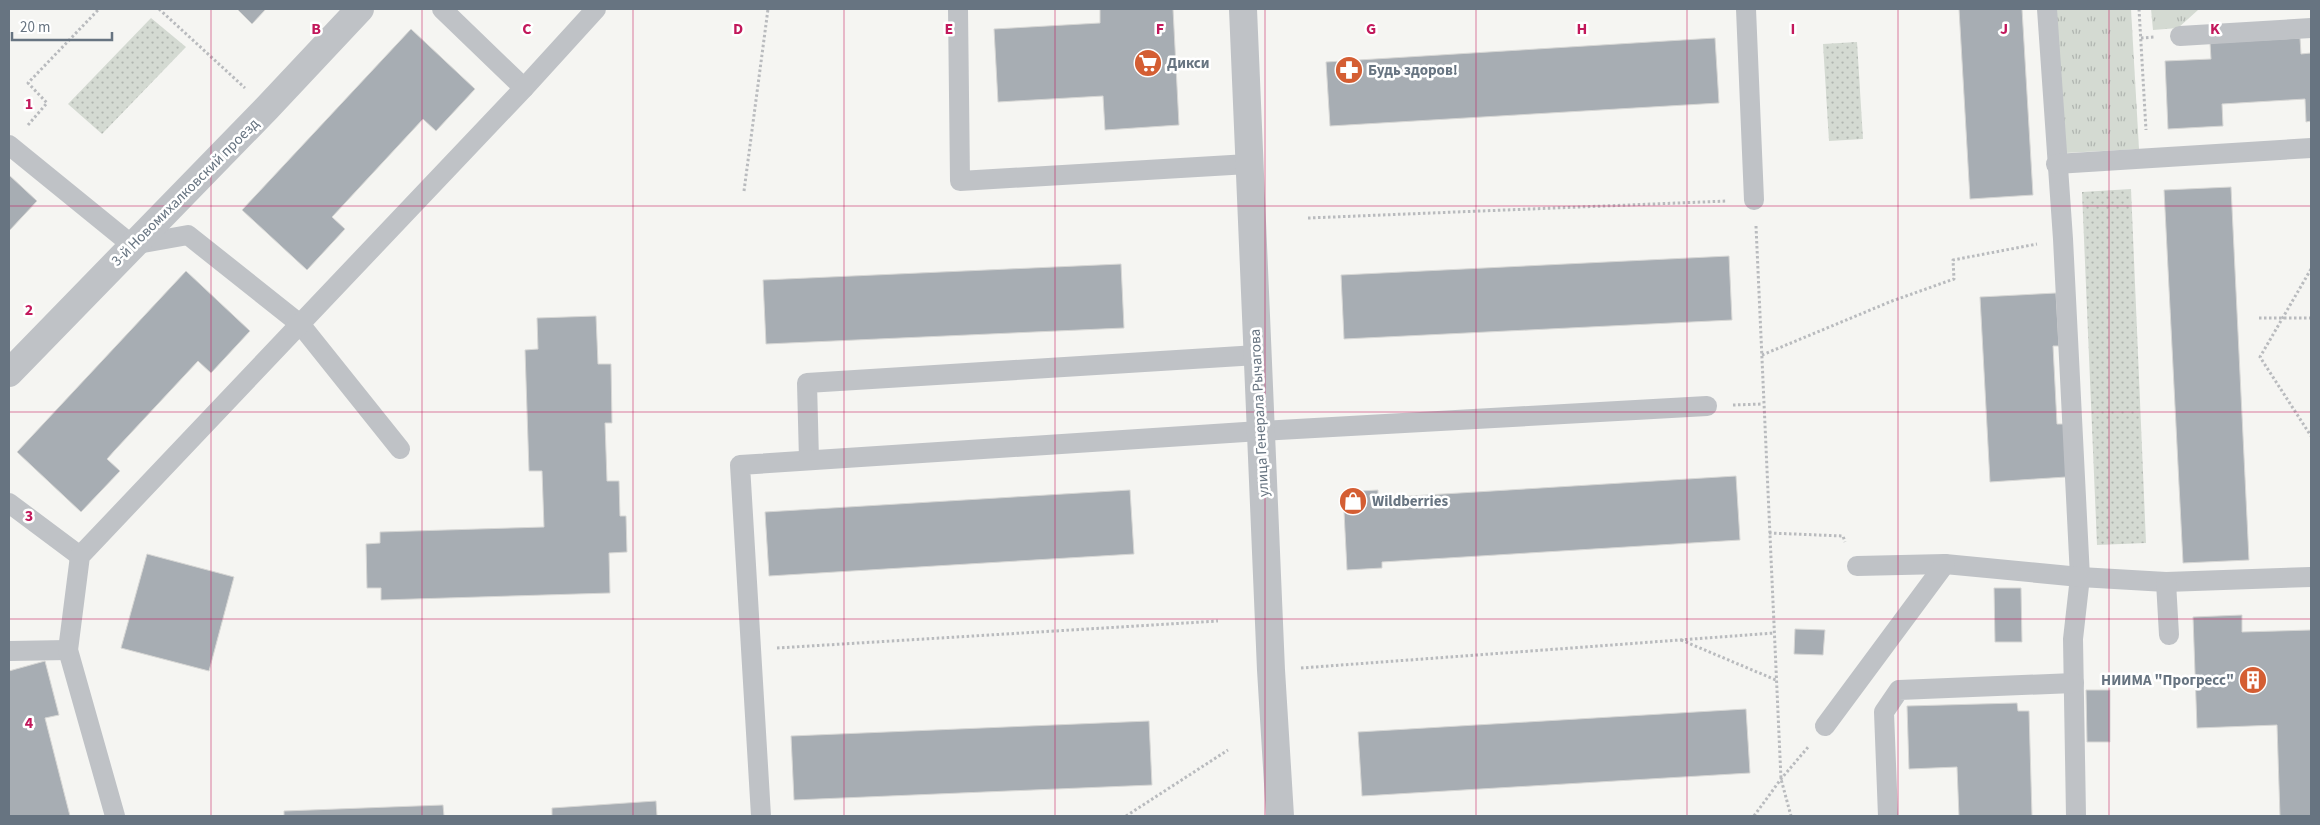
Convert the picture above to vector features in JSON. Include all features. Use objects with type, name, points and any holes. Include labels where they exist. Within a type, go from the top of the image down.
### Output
[{"type":"street","name":"3-й Новомихалковский проезд","points":[[9,373],[267,108],[360,9]]},
{"type":"street","name":"улица Генерала Рычагова","points":[[1243,9],[1260,431],[1280,816]]},
{"type":"lane","points":[[442,9],[524,88]]},
{"type":"lane","points":[[115,816],[68,650],[80,556],[524,88],[596,9]]},
{"type":"lane","points":[[958,9],[960,181],[1248,164]]},
{"type":"lane","points":[[1746,9],[1754,200]]},
{"type":"lane","points":[[2048,9],[2080,577],[2073,640],[2076,816]]},
{"type":"lane","points":[[2180,36],[2311,28]]},
{"type":"lane","points":[[9,145],[132,245],[188,235],[300,324],[400,449]]},
{"type":"lane","points":[[2056,164],[2311,148]]},
{"type":"lane","points":[[809,460],[807,383],[1257,355]]},
{"type":"lane","points":[[761,816],[740,465],[1260,431],[1707,406]]},
{"type":"lane","points":[[9,503],[80,556]]},
{"type":"lane","points":[[1825,726],[1945,564]]},
{"type":"lane","points":[[1857,566],[1945,564],[2080,577],[2166,582],[2311,576]]},
{"type":"lane","points":[[2166,582],[2169,635]]},
{"type":"lane","points":[[9,651],[68,650]]},
{"type":"lane","points":[[1888,816],[1884,712],[1899,690],[2074,683]]},
{"type":"path","points":[[9,145],[47,103],[28,82],[98,9]]},
{"type":"path","points":[[159,9],[267,108]]},
{"type":"path","points":[[744,191],[768,9]]},
{"type":"path","points":[[2139,9],[2147,158]]},
{"type":"path","points":[[1308,218],[1754,200],[1781,778],[1791,816]]},
{"type":"path","points":[[1761,355],[1892,301],[1954,279],[1954,260],[2062,240]]},
{"type":"path","points":[[2311,269],[2260,357],[2311,436]]},
{"type":"path","points":[[2259,318],[2311,318]]},
{"type":"path","points":[[1769,534],[1842,536],[1857,566]]},
{"type":"path","points":[[751,650],[1218,621]]},
{"type":"path","points":[[1271,670],[1774,633]]},
{"type":"path","points":[[1681,640],[1776,680]]},
{"type":"path","points":[[1754,816],[1781,778],[1825,726]]},
{"type":"path","points":[[1126,816],[1228,750]]},
{"type":"green space","points":[[2056,9],[2131,9],[2139,149],[2065,153]]},
{"type":"green space","points":[[2151,9],[2220,9],[2198,10],[2178,28],[2153,30]]},
{"type":"green space","points":[[151,18],[186,47],[102,134],[68,104]]},
{"type":"green space","points":[[1857,42],[1863,139],[1829,141],[1823,44]]},
{"type":"green space","points":[[2131,189],[2146,543],[2097,545],[2082,192]]},
{"type":"building","points":[[237,9],[266,9],[252,24]]},
{"type":"building","points":[[1100,9],[1173,9],[1179,125],[1105,130],[1103,96],[998,102],[994,29],[1100,23]]},
{"type":"building","points":[[1959,9],[2022,9],[2033,195],[1970,199]]},
{"type":"building","points":[[411,29],[475,89],[436,131],[423,119],[332,217],[345,229],[307,270],[242,210]]},
{"type":"building","points":[[1715,38],[1719,103],[1330,126],[1326,62]]},
{"type":"building","points":[[2300,38],[2301,54],[2311,53],[2311,121],[2306,122],[2305,99],[2222,104],[2223,126],[2168,129],[2165,61],[2211,59],[2210,43]]},
{"type":"building","points":[[9,175],[37,201],[9,231]]},
{"type":"building","points":[[2231,187],[2249,560],[2183,563],[2164,190]]},
{"type":"building","points":[[1729,256],[1732,320],[1344,339],[1341,275]]},
{"type":"building","points":[[1121,264],[1124,328],[766,344],[763,280]]},
{"type":"building","points":[[186,271],[250,331],[211,373],[198,361],[107,459],[120,471],[81,512],[17,452]]},
{"type":"building","points":[[2056,293],[2059,346],[2053,346],[2057,424],[2064,424],[2066,477],[1990,482],[1980,297]]},
{"type":"building","points":[[596,316],[598,364],[611,364],[612,423],[605,423],[607,481],[619,481],[620,516],[626,516],[627,552],[609,553],[610,593],[381,600],[381,588],[367,588],[366,544],[380,543],[380,532],[544,527],[542,471],[529,471],[525,350],[538,349],[537,318]]},
{"type":"building","points":[[1736,476],[1740,540],[1382,562],[1382,568],[1347,570],[1343,492],[1378,490],[1378,498]]},
{"type":"building","points":[[1130,490],[1134,554],[769,576],[765,512]]},
{"type":"building","points":[[147,554],[234,577],[209,671],[121,648]]},
{"type":"building","points":[[1994,588],[2021,588],[2022,642],[1995,642]]},
{"type":"building","name":"НИИМА \"Прогресс\"","points":[[2242,615],[2242,632],[2311,630],[2311,816],[2280,816],[2277,725],[2197,728],[2193,617]]},
{"type":"building","points":[[1795,629],[1825,630],[1823,655],[1794,654]]},
{"type":"building","points":[[45,661],[59,715],[45,718],[70,816],[9,816],[9,671]]},
{"type":"building","points":[[2086,690],[2110,690],[2110,742],[2087,742]]},
{"type":"building","points":[[2017,703],[2018,711],[2029,711],[2032,816],[1959,816],[1957,767],[1909,769],[1907,706]]},
{"type":"building","points":[[1746,709],[1750,773],[1362,796],[1358,732]]},
{"type":"building","points":[[1149,721],[1152,785],[794,800],[791,736]]},
{"type":"building","points":[[656,801],[657,816],[552,816],[552,808]]},
{"type":"building","points":[[443,805],[444,816],[284,816],[284,811]]},
{"type":"place","name":"Дикси","points":[[1148,63]]},
{"type":"place","name":"Будь здоров!","points":[[1349,70]]},
{"type":"place","name":"Wildberries","points":[[1353,501]]},
{"type":"place","name":"НИИМА \"Прогресс\"","points":[[2253,680]]}]
